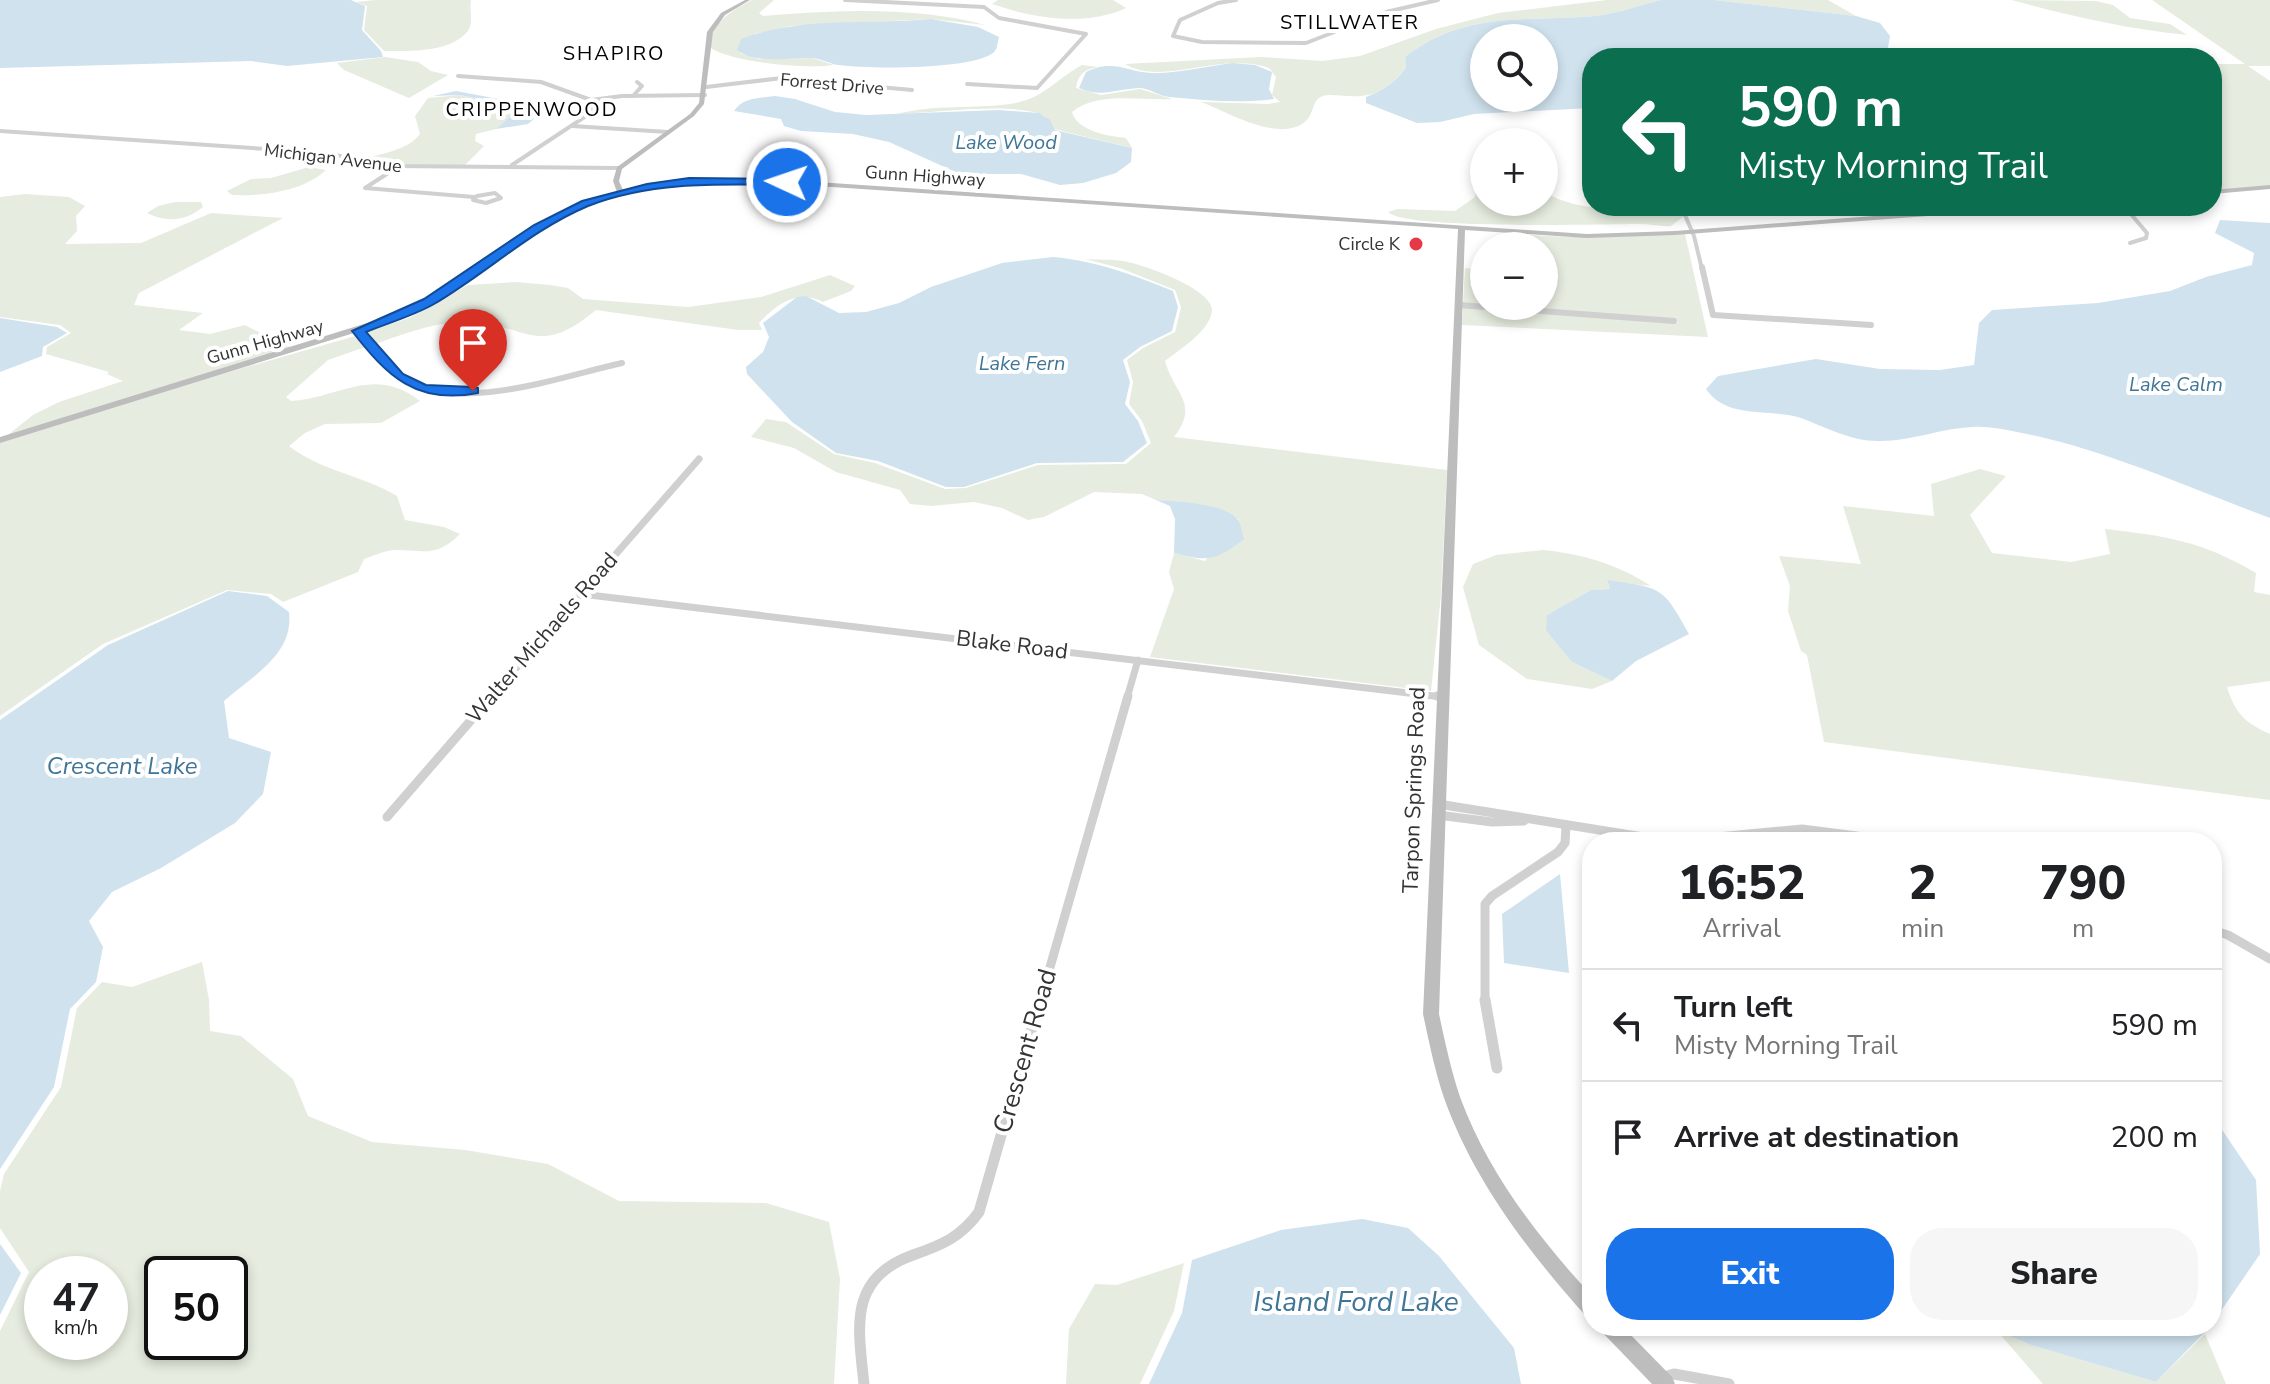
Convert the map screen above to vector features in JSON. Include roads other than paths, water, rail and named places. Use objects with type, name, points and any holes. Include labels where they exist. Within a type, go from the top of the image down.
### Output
[{"type":"main road","points":[[621,193],[616,181],[619,168],[692,115],[705,95],[710,32],[723,14],[748,0]]},
{"type":"main road","name":"Gunn Highway","points":[[0,440],[358,331],[428,302],[559,215],[621,193],[705,180],[749,180],[1462,228],[1617,235],[1902,216]]},
{"type":"main road","points":[[616,181],[647,187]]},
{"type":"main road","points":[[2222,191],[2270,187]]},
{"type":"main road","name":"Tarpon Springs Road","points":[[1462,228],[1431,1014],[1450,1096],[1477,1156],[1508,1208],[1538,1249],[1582,1298]]},
{"type":"main road","points":[[1619,1336],[1663,1381]]},
{"type":"street","points":[[845,0],[984,7],[999,18],[1086,34],[1037,88],[967,84]]},
{"type":"street","points":[[1236,0],[1218,3],[1180,20],[1173,36],[1202,42],[1299,44],[1325,38],[1348,25],[1386,12],[1438,0]]},
{"type":"street","points":[[458,76],[541,82],[591,100],[705,95]]},
{"type":"street","name":"Forrest Drive","points":[[706,87],[782,78],[912,90]]},
{"type":"street","points":[[633,96],[642,86],[637,82]]},
{"type":"street","points":[[512,166],[592,111],[591,100]]},
{"type":"street","points":[[571,126],[668,132]]},
{"type":"street","name":"Michigan Avenue","points":[[0,131],[326,153],[399,167],[619,168]]},
{"type":"street","points":[[376,179],[376,174],[390,166]]},
{"type":"street","points":[[399,167],[365,188],[474,197],[490,193],[501,196],[486,203],[474,202],[474,197]]},
{"type":"street","points":[[1685,216],[1713,315],[1871,325]]},
{"type":"street","points":[[2130,243],[2146,238],[2147,233],[2133,216]]},
{"type":"street","points":[[1459,305],[1674,321]]},
{"type":"street","points":[[358,331],[399,376],[423,389],[455,391],[526,386],[622,363]]},
{"type":"street","name":"Walter Michaels Road","points":[[387,817],[699,459]]},
{"type":"street","name":"Blake Road","points":[[581,594],[1442,697]]},
{"type":"street","name":"Crescent Road","points":[[864,1384],[860,1316],[869,1285],[878,1273],[899,1258],[954,1242],[974,1223],[979,1212],[1138,660]]},
{"type":"street","points":[[1438,810],[1492,811],[1528,821],[1614,832]]},
{"type":"street","points":[[1438,810],[1492,822],[1528,821]]},
{"type":"street","points":[[1492,811],[1492,822]]},
{"type":"street","points":[[1497,1068],[1485,1012],[1485,904],[1492,896],[1558,852],[1565,843],[1566,826]]},
{"type":"street","points":[[1767,832],[1793,829],[1818,832]]},
{"type":"street","points":[[2222,933],[2270,959]]},
{"type":"street","points":[[1663,1381],[1674,1374],[1729,1384]]},
{"type":"water","points":[[0,0],[351,0],[365,6],[362,30],[383,57],[287,66],[251,61],[0,68]]},
{"type":"water","points":[[1661,0],[1714,0],[1856,16],[1880,23],[1890,36],[1888,48],[1582,48],[1582,109],[1558,110],[1558,24],[1479,24],[1603,15]]},
{"type":"water","points":[[931,19],[978,27],[999,37],[996,50],[981,59],[963,63],[872,67],[839,65],[814,58],[763,59],[737,50],[741,39],[787,27]]},
{"type":"water","points":[[1470,26],[1470,112],[1513,112],[1474,114],[1440,122],[1417,123],[1366,103],[1366,97],[1388,86],[1402,73],[1406,68],[1405,57],[1450,32]]},
{"type":"water","points":[[1233,63],[1255,65],[1272,72],[1269,89],[1274,99],[1208,100],[1165,96],[1143,88],[1102,93],[1079,88],[1086,72],[1106,66],[1159,73]]},
{"type":"water","points":[[456,91],[524,104],[530,107],[529,112],[534,119],[528,124],[496,129],[515,112],[513,106],[460,95],[433,96]]},
{"type":"water","name":"Lake Wood","points":[[775,96],[835,112],[866,115],[999,110],[1039,113],[1050,120],[1055,130],[1132,148],[1131,162],[1116,173],[1083,183],[1060,185],[1021,174],[960,174],[889,142],[853,134],[801,131],[784,126],[781,119],[734,111],[747,101]]},
{"type":"water","name":"Lake Calm","points":[[2220,220],[2270,223],[2270,518],[2116,459],[2054,440],[1973,427],[1889,441],[1858,439],[1789,415],[1737,409],[1715,399],[1706,389],[1718,376],[1816,359],[1880,369],[1940,370],[1974,365],[1979,323],[1992,310],[2098,303],[2170,291],[2206,277],[2252,265],[2254,253],[2215,233]]},
{"type":"water","name":"Lake Fern","points":[[1053,257],[1100,265],[1173,291],[1178,307],[1172,331],[1140,347],[1123,360],[1130,382],[1125,404],[1138,421],[1147,443],[1123,462],[1037,463],[964,487],[946,487],[878,461],[836,453],[792,422],[747,374],[746,367],[763,352],[769,337],[763,323],[797,297],[806,296],[839,313],[866,312],[899,303],[931,287],[1002,263]]},
{"type":"water","points":[[0,318],[57,327],[67,333],[43,347],[42,356],[0,372]]},
{"type":"water","points":[[1156,500],[1200,504],[1222,510],[1238,520],[1244,539],[1211,558],[1174,553],[1175,519],[1170,506]]},
{"type":"water","points":[[1607,580],[1639,585],[1658,592],[1672,606],[1689,634],[1636,661],[1612,681],[1572,662],[1546,630],[1547,615],[1591,590],[1610,589]]},
{"type":"water","name":"Crescent Lake","points":[[228,591],[267,596],[289,612],[289,627],[278,652],[259,673],[224,701],[229,738],[271,752],[263,794],[235,823],[161,868],[112,892],[89,921],[103,947],[96,982],[70,1009],[54,1087],[0,1169],[0,720],[108,645]]},
{"type":"water","points":[[1560,874],[1569,973],[1504,963],[1502,914]]},
{"type":"water","points":[[2222,1130],[2256,1180],[2260,1254],[2222,1309]]},
{"type":"water","name":"Island Ford Lake","points":[[1362,1219],[1408,1228],[1439,1256],[1514,1348],[1521,1384],[1149,1384],[1182,1313],[1192,1260],[1281,1230]]},
{"type":"water","points":[[0,1244],[21,1273],[0,1315]]},
{"type":"water","points":[[2009,1336],[2201,1336],[2156,1382]]},
{"type":"place","name":"Circle K","points":[[1416,244]]},
{"type":"district","name":"STILLWATER","points":[[1350,22]]},
{"type":"district","name":"SHAPIRO","points":[[614,53]]},
{"type":"district","name":"CRIPPENWOOD","points":[[532,109]]}]
